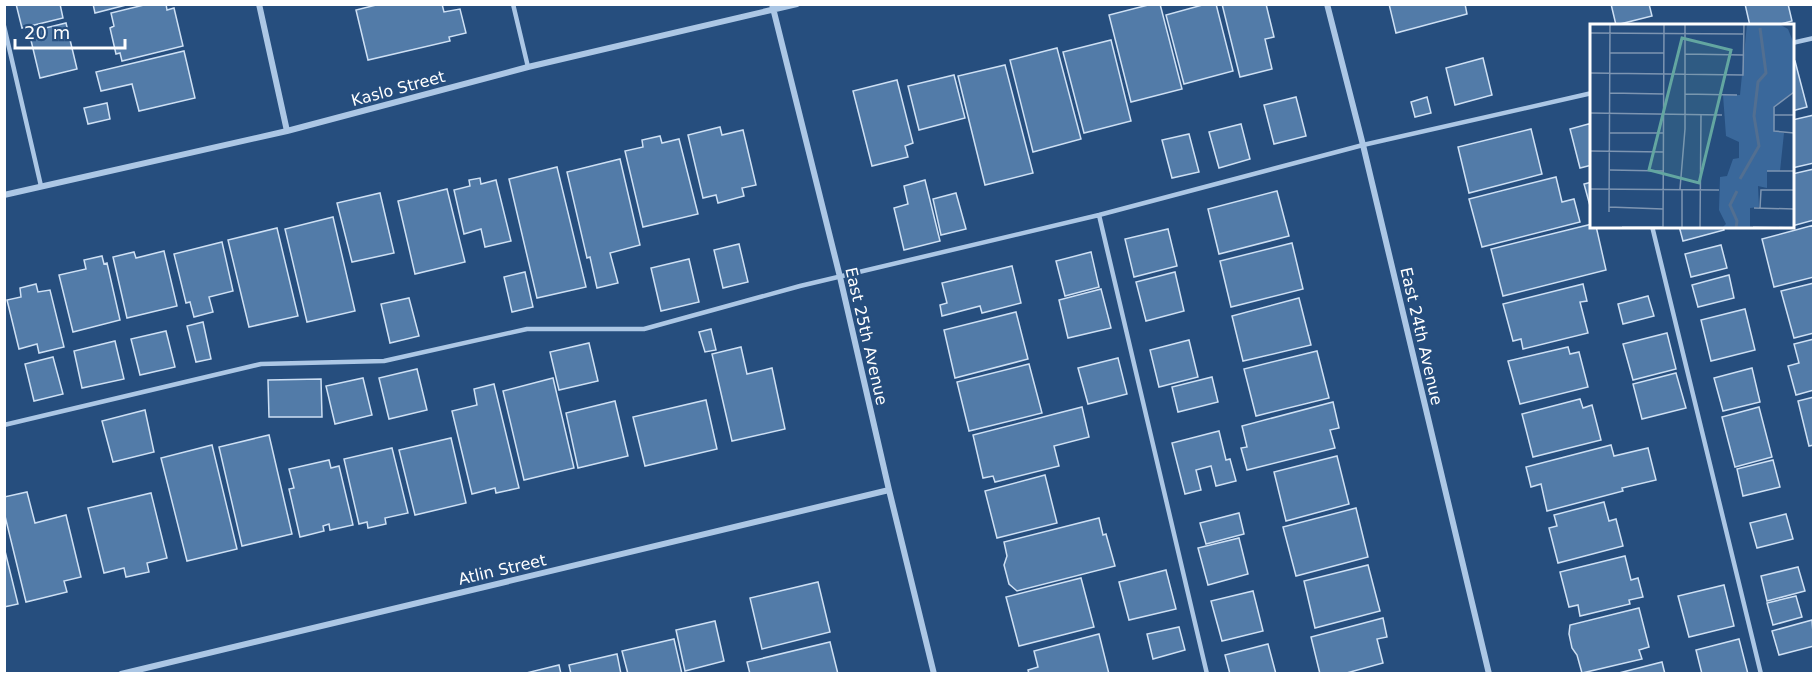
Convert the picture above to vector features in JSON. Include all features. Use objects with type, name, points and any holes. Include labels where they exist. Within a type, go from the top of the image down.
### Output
[{"type":"street","points":[[259,4],[287,131]]},
{"type":"street","name":"Kaslo Street","points":[[4,195],[287,131],[528,68],[797,4]]},
{"type":"street","name":"East 24th Avenue","points":[[1327,4],[1363,145],[1489,674]]},
{"type":"street","name":"East 25th Avenue","points":[[773,8],[840,277],[934,674]]},
{"type":"street","name":"Atlin Street","points":[[121,674],[889,490]]},
{"type":"lane","points":[[513,4],[528,68]]},
{"type":"lane","points":[[4,26],[41,186]]},
{"type":"lane","points":[[1794,43],[1814,38]]},
{"type":"lane","points":[[4,425],[261,364],[384,361],[527,329],[645,329],[800,286],[1099,215],[1363,145],[1590,93]]},
{"type":"lane","points":[[1099,215],[1207,674]]},
{"type":"lane","points":[[1652,228],[1761,674]]},
{"type":"building","points":[[16,4],[60,4],[63,18],[22,28]]},
{"type":"building","points":[[93,4],[130,4],[95,13]]},
{"type":"building","points":[[148,4],[166,4],[167,10],[174,8],[183,46],[122,61],[120,53],[116,54],[110,28],[114,26],[111,13]]},
{"type":"building","points":[[380,4],[442,4],[444,12],[460,9],[466,33],[449,37],[450,41],[368,60],[356,10]]},
{"type":"building","points":[[1160,4],[1182,89],[1131,102],[1109,15]]},
{"type":"building","points":[[1206,4],[1216,4],[1233,71],[1184,84],[1166,15]]},
{"type":"building","points":[[1222,4],[1266,4],[1274,37],[1265,39],[1272,69],[1240,77]]},
{"type":"building","points":[[1389,4],[1465,4],[1467,14],[1396,33]]},
{"type":"building","points":[[1611,4],[1649,4],[1652,16],[1616,24]]},
{"type":"building","points":[[1745,4],[1788,4],[1792,21],[1781,24],[1750,24]]},
{"type":"building","points":[[66,23],[77,69],[40,78],[29,32]]},
{"type":"building","points":[[1111,40],[1131,121],[1084,133],[1063,52]]},
{"type":"building","points":[[1057,48],[1081,139],[1033,152],[1010,60]]},
{"type":"building","points":[[184,51],[195,98],[139,111],[132,84],[101,91],[96,72]]},
{"type":"building","points":[[1483,58],[1492,95],[1455,105],[1446,68]]},
{"type":"building","points":[[1794,61],[1795,61],[1807,107],[1794,110]]},
{"type":"building","points":[[1005,65],[1033,173],[985,185],[958,76]]},
{"type":"building","points":[[954,75],[965,118],[919,130],[908,86]]},
{"type":"building","points":[[897,80],[913,143],[905,146],[908,157],[872,166],[853,91]]},
{"type":"building","points":[[1296,97],[1306,136],[1274,144],[1264,105]]},
{"type":"building","points":[[1427,97],[1431,113],[1415,117],[1411,102]]},
{"type":"building","points":[[107,103],[110,119],[88,124],[84,108]]},
{"type":"building","points":[[1814,115],[1814,163],[1794,168],[1794,120]]},
{"type":"building","points":[[1241,124],[1250,159],[1219,168],[1209,132]]},
{"type":"building","points":[[1590,124],[1590,166],[1580,168],[1570,129]]},
{"type":"building","points":[[720,127],[722,135],[743,130],[756,185],[742,188],[744,196],[718,203],[716,195],[703,198],[688,135]]},
{"type":"building","points":[[1531,129],[1542,174],[1469,193],[1458,147]]},
{"type":"building","points":[[1189,134],[1199,172],[1172,178],[1162,140]]},
{"type":"building","points":[[660,136],[662,143],[679,139],[698,214],[643,227],[625,151],[643,147],[642,140]]},
{"type":"building","points":[[620,159],[640,245],[610,253],[618,283],[597,288],[590,257],[587,258],[567,172]]},
{"type":"building","points":[[557,167],[586,287],[537,298],[509,179]]},
{"type":"building","points":[[1814,169],[1814,220],[1794,225],[1794,174]]},
{"type":"building","points":[[1556,177],[1562,202],[1574,199],[1580,222],[1482,247],[1469,199]]},
{"type":"building","points":[[480,178],[481,184],[496,180],[511,241],[485,247],[481,229],[464,234],[454,190],[470,186],[469,180]]},
{"type":"building","points":[[925,180],[940,241],[904,250],[894,208],[908,204],[904,186]]},
{"type":"building","points":[[1590,182],[1590,206],[1584,184]]},
{"type":"building","points":[[447,189],[465,262],[415,274],[398,201]]},
{"type":"building","points":[[1277,191],[1289,236],[1219,254],[1208,209]]},
{"type":"building","points":[[380,193],[394,253],[352,262],[337,203]]},
{"type":"building","points":[[956,193],[966,229],[941,235],[933,199]]},
{"type":"building","points":[[333,217],[355,311],[307,322],[285,229]]},
{"type":"building","points":[[1590,224],[1590,228],[1596,228],[1606,270],[1503,296],[1491,249]]},
{"type":"building","points":[[1814,225],[1814,277],[1774,287],[1762,239]]},
{"type":"building","points":[[277,228],[298,316],[249,327],[228,240]]},
{"type":"building","points":[[1680,228],[1724,228],[1724,230],[1683,241]]},
{"type":"building","points":[[1168,229],[1177,266],[1134,277],[1125,239]]},
{"type":"building","points":[[222,242],[233,291],[209,297],[213,312],[194,317],[190,302],[186,303],[174,254]]},
{"type":"building","points":[[1292,243],[1303,289],[1231,307],[1220,261]]},
{"type":"building","points":[[739,244],[748,282],[723,288],[714,250]]},
{"type":"building","points":[[1721,245],[1727,268],[1691,277],[1685,254]]},
{"type":"building","points":[[164,251],[177,306],[127,318],[113,257],[134,252],[136,258]]},
{"type":"building","points":[[1091,252],[1099,287],[1065,296],[1056,261]]},
{"type":"building","points":[[102,256],[104,264],[107,263],[120,320],[73,332],[59,275],[86,269],[84,260]]},
{"type":"building","points":[[689,259],[699,302],[661,311],[651,268]]},
{"type":"building","points":[[1012,266],[1021,303],[982,313],[980,306],[942,316],[940,305],[947,303],[942,283]]},
{"type":"building","points":[[525,272],[533,307],[512,312],[504,277]]},
{"type":"building","points":[[1175,272],[1184,311],[1146,321],[1136,282]]},
{"type":"building","points":[[1729,275],[1734,298],[1698,307],[1692,285]]},
{"type":"building","points":[[1814,283],[1814,333],[1794,338],[1781,291]]},
{"type":"building","points":[[36,284],[38,292],[50,290],[64,347],[39,353],[37,344],[19,349],[7,300],[21,297],[20,288]]},
{"type":"building","points":[[1583,284],[1587,301],[1580,302],[1588,333],[1523,349],[1521,339],[1513,341],[1503,304]]},
{"type":"building","points":[[1101,289],[1111,328],[1068,338],[1059,300]]},
{"type":"building","points":[[1648,296],[1654,316],[1623,324],[1618,304]]},
{"type":"building","points":[[409,298],[419,336],[390,343],[381,304]]},
{"type":"building","points":[[1299,298],[1311,345],[1243,361],[1232,316]]},
{"type":"building","points":[[1745,309],[1755,350],[1711,361],[1701,320]]},
{"type":"building","points":[[1016,312],[1028,359],[955,378],[944,330]]},
{"type":"building","points":[[203,322],[211,359],[196,362],[187,326]]},
{"type":"building","points":[[711,329],[716,350],[705,352],[699,332]]},
{"type":"building","points":[[166,331],[175,367],[140,375],[131,339]]},
{"type":"building","points":[[1667,333],[1676,369],[1633,380],[1623,344]]},
{"type":"building","points":[[1814,339],[1814,390],[1796,395],[1788,366],[1799,363],[1794,344]]},
{"type":"building","points":[[1189,340],[1198,377],[1159,387],[1150,350]]},
{"type":"building","points":[[115,341],[124,379],[82,388],[74,351]]},
{"type":"building","points":[[589,343],[598,381],[559,390],[550,352]]},
{"type":"building","points":[[741,347],[747,374],[772,368],[785,429],[732,441],[712,354]]},
{"type":"building","points":[[1568,347],[1570,354],[1579,352],[1588,387],[1520,404],[1508,361]]},
{"type":"building","points":[[1317,351],[1329,398],[1256,416],[1244,369]]},
{"type":"building","points":[[53,357],[63,394],[34,401],[25,364]]},
{"type":"building","points":[[1118,358],[1127,394],[1088,404],[1078,368]]},
{"type":"building","points":[[1029,364],[1042,413],[969,431],[957,382]]},
{"type":"building","points":[[1752,368],[1760,402],[1723,411],[1714,378]]},
{"type":"building","points":[[417,369],[427,410],[389,419],[379,378]]},
{"type":"building","points":[[1676,373],[1686,408],[1642,419],[1633,384]]},
{"type":"building","points":[[1212,377],[1218,402],[1178,412],[1172,387]]},
{"type":"building","points":[[363,378],[372,415],[335,424],[326,386]]},
{"type":"building","points":[[553,378],[574,468],[524,480],[503,391]]},
{"type":"building","points":[[321,379],[322,417],[269,417],[268,380]]},
{"type":"building","points":[[494,384],[519,488],[496,493],[495,488],[472,494],[452,411],[477,405],[474,389]]},
{"type":"building","points":[[1814,397],[1814,445],[1809,446],[1798,401]]},
{"type":"building","points":[[1580,399],[1583,408],[1592,405],[1601,440],[1533,457],[1522,414]]},
{"type":"building","points":[[706,400],[717,449],[645,466],[633,417]]},
{"type":"building","points":[[615,401],[628,456],[578,468],[566,413]]},
{"type":"building","points":[[1333,402],[1339,428],[1330,430],[1335,448],[1247,470],[1241,448],[1247,447],[1242,426]]},
{"type":"building","points":[[1082,407],[1089,437],[1054,446],[1059,466],[995,482],[993,476],[983,478],[973,435]]},
{"type":"building","points":[[1759,407],[1772,457],[1735,467],[1722,417]]},
{"type":"building","points":[[145,410],[154,452],[113,462],[102,421]]},
{"type":"building","points":[[1219,431],[1226,460],[1230,459],[1236,481],[1216,486],[1211,466],[1196,470],[1201,490],[1185,494],[1172,443]]},
{"type":"building","points":[[269,435],[292,534],[242,546],[219,447]]},
{"type":"building","points":[[451,438],[466,503],[415,515],[399,450]]},
{"type":"building","points":[[212,445],[237,549],[187,561],[161,458]]},
{"type":"building","points":[[1611,445],[1614,456],[1648,448],[1656,480],[1547,511],[1541,484],[1531,487],[1526,467]]},
{"type":"building","points":[[392,448],[408,513],[385,518],[386,524],[368,528],[367,522],[359,524],[344,459]]},
{"type":"building","points":[[1337,456],[1349,504],[1286,521],[1274,472]]},
{"type":"building","points":[[329,460],[331,468],[339,466],[353,525],[330,530],[329,524],[323,526],[324,531],[300,537],[289,489],[294,488],[289,469]]},
{"type":"building","points":[[1773,460],[1780,487],[1743,496],[1737,469]]},
{"type":"building","points":[[1045,475],[1057,523],[997,538],[985,491]]},
{"type":"building","points":[[27,492],[35,523],[66,515],[81,577],[64,581],[67,592],[26,602],[4,512],[4,497]]},
{"type":"building","points":[[151,493],[167,558],[147,563],[149,572],[126,577],[124,568],[104,573],[88,508]]},
{"type":"building","points":[[1604,502],[1609,521],[1616,519],[1623,546],[1558,563],[1549,528],[1557,526],[1554,515]]},
{"type":"building","points":[[1356,508],[1368,557],[1296,576],[1283,527]]},
{"type":"building","points":[[1239,513],[1244,534],[1206,544],[1200,523]]},
{"type":"building","points":[[1786,514],[1793,539],[1757,548],[1750,523]]},
{"type":"building","points":[[1099,518],[1115,566],[1017,591],[1009,584],[1004,565],[1007,556],[1004,542]]},
{"type":"building","points":[[1239,538],[1248,574],[1208,585],[1198,548]]},
{"type":"building","points":[[4,547],[18,604],[4,607]]},
{"type":"building","points":[[1625,556],[1631,580],[1638,578],[1643,597],[1629,600],[1630,604],[1580,616],[1578,605],[1569,607],[1560,572]]},
{"type":"building","points":[[1368,565],[1380,611],[1315,628],[1304,581]]},
{"type":"building","points":[[1798,567],[1805,591],[1767,601],[1761,576]]},
{"type":"building","points":[[1166,570],[1176,609],[1129,620],[1119,582]]},
{"type":"building","points":[[1081,578],[1094,627],[1019,646],[1006,597]]},
{"type":"building","points":[[818,582],[830,632],[762,649],[750,598]]},
{"type":"building","points":[[1724,585],[1734,626],[1689,637],[1678,596]]},
{"type":"building","points":[[1253,591],[1263,631],[1222,641],[1211,601]]},
{"type":"building","points":[[1796,596],[1802,617],[1773,625],[1767,603]]},
{"type":"building","points":[[1639,608],[1649,647],[1639,650],[1642,659],[1582,673],[1577,655],[1572,648],[1570,625]]},
{"type":"building","points":[[1383,618],[1387,637],[1377,639],[1383,663],[1343,674],[1320,674],[1311,637]]},
{"type":"building","points":[[1812,620],[1814,646],[1779,655],[1772,631]]},
{"type":"building","points":[[715,621],[724,661],[685,671],[676,630]]},
{"type":"building","points":[[1179,627],[1185,650],[1153,659],[1147,634]]},
{"type":"building","points":[[1099,634],[1109,674],[1029,674],[1028,670],[1038,667],[1034,651]]},
{"type":"building","points":[[674,639],[682,674],[628,674],[622,651]]},
{"type":"building","points":[[1739,639],[1748,674],[1702,674],[1696,650]]},
{"type":"building","points":[[830,642],[838,674],[750,674],[747,662]]},
{"type":"building","points":[[1268,644],[1276,674],[1230,674],[1225,655]]},
{"type":"building","points":[[617,654],[621,674],[571,674],[569,665]]},
{"type":"building","points":[[1662,662],[1665,674],[1615,674]]},
{"type":"building","points":[[559,665],[561,674],[526,674],[526,673]]}]
